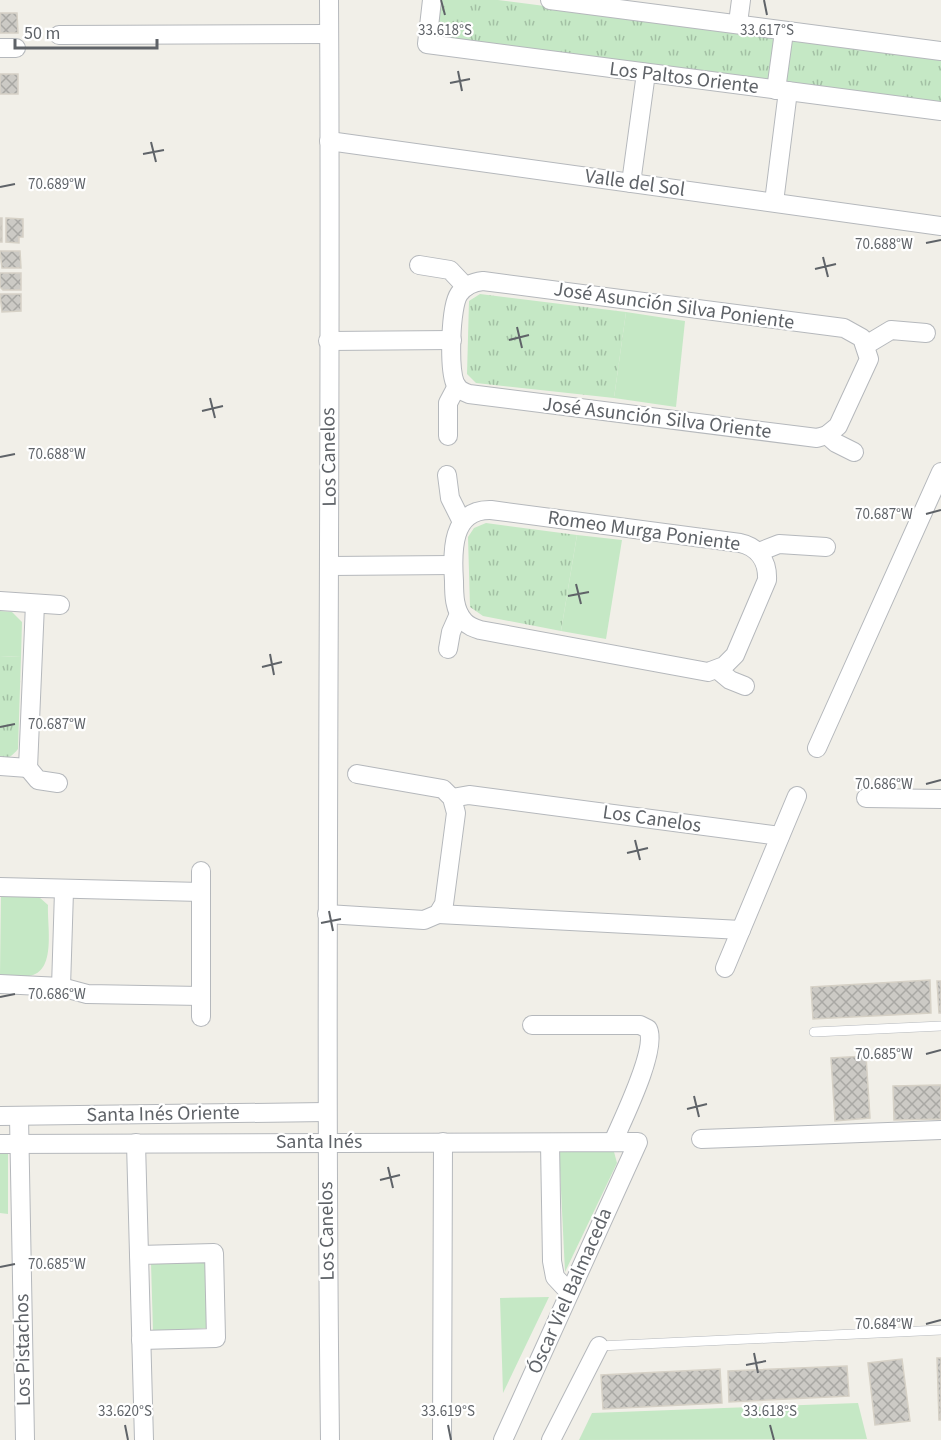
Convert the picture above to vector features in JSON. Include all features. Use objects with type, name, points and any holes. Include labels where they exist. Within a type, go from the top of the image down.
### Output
[{"type":"street","name":"Los Canelos","points":[[329,0],[330,566],[326,1142],[330,1440]]},
{"type":"street","name":"Los Paltos Oriente","points":[[432,0],[427,44],[941,111]]},
{"type":"street","points":[[550,0],[941,51]]},
{"type":"street","points":[[738,23],[741,0]]},
{"type":"street","points":[[774,202],[784,32]]},
{"type":"street","points":[[59,35],[329,34]]},
{"type":"street","points":[[631,183],[646,73]]},
{"type":"street","name":"Valle del Sol","points":[[328,141],[941,225]]},
{"type":"street","points":[[419,265],[450,270],[466,286],[459,294],[454,307],[453,379],[457,386],[448,403],[448,435]]},
{"type":"street","name":"José Asunción Silva Poniente","points":[[466,286],[488,281],[844,328],[859,335],[866,345]]},
{"type":"street","points":[[854,452],[836,443],[827,435],[841,422],[867,366],[866,345],[891,330],[926,333]]},
{"type":"street","points":[[328,341],[452,340]]},
{"type":"street","name":"José Asunción Silva Oriente","points":[[457,386],[469,394],[811,438],[827,435]]},
{"type":"street","points":[[817,748],[941,472]]},
{"type":"street","points":[[447,475],[450,498],[462,522],[455,536],[454,597],[459,614],[468,624],[480,630],[702,672],[718,670],[735,655],[765,586],[767,570],[759,552]]},
{"type":"street","name":"Romeo Murga Poniente","points":[[462,522],[476,512],[491,510],[740,543],[759,552],[779,544],[826,547]]},
{"type":"street","points":[[330,566],[453,565]]},
{"type":"street","points":[[0,601],[60,605]]},
{"type":"street","points":[[35,604],[28,768],[38,780],[58,783]]},
{"type":"street","points":[[448,649],[451,632],[459,614]]},
{"type":"street","points":[[718,670],[730,680],[744,686]]},
{"type":"street","points":[[0,766],[28,768]]},
{"type":"street","name":"Los Canelos","points":[[357,774],[443,789],[452,798],[469,795],[780,836]]},
{"type":"street","points":[[725,968],[797,796]]},
{"type":"street","points":[[438,914],[444,904],[456,813],[452,798]]},
{"type":"street","points":[[866,798],[941,799]]},
{"type":"street","points":[[201,871],[201,1017]]},
{"type":"street","points":[[0,887],[64,891],[201,892]]},
{"type":"street","points":[[61,987],[64,891]]},
{"type":"street","points":[[327,914],[424,920],[438,914],[741,930]]},
{"type":"street","points":[[0,984],[61,987],[87,994],[201,996]]},
{"type":"street","points":[[532,1024],[640,1025],[648,1029],[650,1038],[640,1079],[613,1142]]},
{"type":"street","name":"Santa Inés Oriente","points":[[0,1116],[326,1112]]},
{"type":"street","name":"Los Pistachos","points":[[19,1117],[25,1440]]},
{"type":"street","points":[[701,1139],[941,1130]]},
{"type":"street","points":[[442,1440],[443,1142]]},
{"type":"street","name":"Santa Inés","points":[[0,1144],[638,1142]]},
{"type":"street","name":"Óscar Viel Balmaceda","points":[[503,1440],[638,1142]]},
{"type":"street","points":[[136,1143],[144,1440]]},
{"type":"street","points":[[550,1143],[552,1261],[555,1276],[569,1292]]},
{"type":"street","points":[[139,1255],[214,1253],[215,1263],[216,1338],[141,1340]]},
{"type":"street","points":[[551,1440],[599,1346]]},
{"type":"lane","points":[[814,1032],[941,1026]]},
{"type":"lane","points":[[599,1346],[941,1330]]},
{"type":"green space","points":[[437,0],[498,0],[941,57],[941,103],[439,40],[433,26]]},
{"type":"green space","points":[[480,294],[626,312],[614,398],[476,383],[467,374],[469,301]]},
{"type":"green space","points":[[626,312],[685,321],[676,407],[614,398]]},
{"type":"green space","points":[[486,523],[577,535],[561,631],[483,616],[470,607],[468,537],[474,528]]},
{"type":"green space","points":[[577,535],[622,540],[606,639],[561,631]]},
{"type":"green space","points":[[0,611],[12,612],[22,622],[21,657],[0,656]]},
{"type":"green space","points":[[0,656],[21,657],[18,749],[10,756],[0,759]]},
{"type":"green space","points":[[1,891],[39,897],[48,905],[49,947],[44,966],[38,973],[29,976],[0,975]]},
{"type":"green space","points":[[613,1148],[617,1163],[565,1272],[559,1149]]},
{"type":"green space","points":[[0,1153],[8,1153],[8,1214],[0,1213]]},
{"type":"green space","points":[[208,1262],[210,1328],[153,1331],[151,1263]]},
{"type":"green space","points":[[549,1297],[503,1393],[500,1298]]},
{"type":"green space","points":[[858,1403],[867,1439],[579,1440],[592,1413]]},
{"type":"building","points":[[0,13],[17,13],[18,33],[0,33]]},
{"type":"building","points":[[0,74],[18,74],[18,94],[0,94]]},
{"type":"building","points":[[0,218],[2,218],[2,242],[0,242]]},
{"type":"building","points":[[6,218],[23,219],[23,237],[19,237],[19,243],[6,242]]},
{"type":"building","points":[[0,251],[20,251],[21,268],[2,268]]},
{"type":"building","points":[[0,273],[21,273],[21,290],[3,290],[0,287]]},
{"type":"building","points":[[0,294],[21,294],[21,311],[2,312]]},
{"type":"building","points":[[930,980],[931,1013],[813,1019],[811,987]]},
{"type":"building","points":[[937,981],[941,981],[941,1013],[939,1013]]},
{"type":"building","points":[[866,1056],[870,1118],[835,1121],[831,1058]]},
{"type":"building","points":[[941,1085],[941,1119],[894,1120],[893,1086]]},
{"type":"building","points":[[937,1358],[941,1358],[941,1420],[939,1420]]},
{"type":"building","points":[[902,1359],[910,1421],[875,1425],[868,1363]]},
{"type":"building","points":[[847,1366],[849,1396],[729,1402],[728,1371]]},
{"type":"building","points":[[720,1369],[722,1403],[603,1409],[601,1375]]}]
